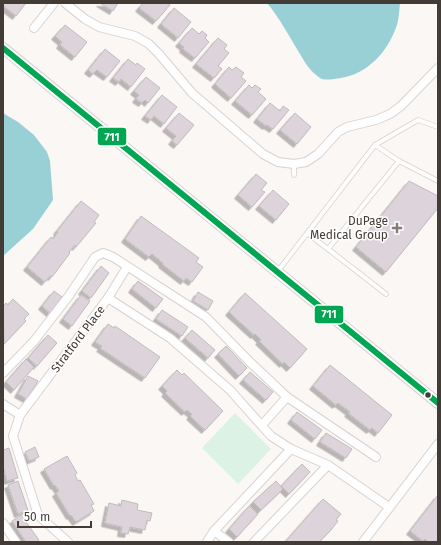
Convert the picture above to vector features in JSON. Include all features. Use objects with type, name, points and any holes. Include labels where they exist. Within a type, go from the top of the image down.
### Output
[{"type":"street","points":[[34,28],[54,3]]},
{"type":"street","points":[[65,3],[85,19],[99,27],[135,36],[149,44],[192,93],[263,154],[278,162],[294,164],[306,162],[318,154],[338,132],[347,127],[376,120],[390,114],[401,106],[438,68]]},
{"type":"street","points":[[3,48],[438,403]]},
{"type":"street","points":[[3,373],[39,335],[68,297],[95,257],[103,253],[113,257],[206,317],[251,364],[287,397],[376,457]]},
{"type":"street","points":[[108,298],[127,267]]},
{"type":"street","name":"Stratford Place","points":[[68,542],[38,515],[13,436],[20,415],[108,298],[170,338],[230,390],[271,436],[291,449],[328,465],[389,507]]},
{"type":"street","points":[[262,425],[287,397]]},
{"type":"street","points":[[3,404],[20,415]]},
{"type":"street","points":[[363,542],[438,444]]},
{"type":"street","points":[[207,542],[214,531],[291,449]]},
{"type":"street","points":[[254,542],[328,465]]},
{"type":"street","points":[[3,523],[16,542]]},
{"type":"street","points":[[214,531],[229,542]]},
{"type":"lane","points":[[277,272],[375,145],[418,120],[438,127]]},
{"type":"lane","points":[[375,145],[399,161],[438,181]]},
{"type":"lane","points":[[328,249],[399,161]]},
{"type":"lane","points":[[294,164],[294,175]]},
{"type":"lane","points":[[307,233],[386,294]]},
{"type":"green space","points":[[235,413],[271,449],[238,484],[202,448]]},
{"type":"water","points":[[267,3],[400,3],[399,17],[396,27],[391,39],[381,55],[374,62],[359,72],[350,76],[327,80],[320,78],[308,67],[280,21]]},
{"type":"water","points":[[3,113],[18,122],[34,135],[47,152],[50,161],[53,200],[33,229],[3,256]]},
{"type":"building","points":[[3,3],[26,3],[16,16],[3,6]]},
{"type":"building","points":[[100,3],[118,3],[113,11]]},
{"type":"building","points":[[143,3],[167,3],[170,5],[156,21],[139,8]]},
{"type":"building","points":[[174,8],[191,22],[178,38],[161,24]]},
{"type":"building","points":[[65,25],[87,42],[75,57],[60,45],[62,42],[55,36]]},
{"type":"building","points":[[192,28],[199,34],[202,31],[207,35],[205,38],[209,42],[195,58],[183,49],[184,47],[179,43]]},
{"type":"building","points":[[218,38],[227,45],[224,49],[229,53],[218,66],[222,69],[214,78],[196,64]]},
{"type":"building","points":[[105,49],[120,61],[107,77],[97,70],[93,74],[88,70]]},
{"type":"building","points":[[128,59],[145,69],[131,87],[121,79],[119,82],[113,78]]},
{"type":"building","points":[[229,67],[232,70],[236,67],[244,73],[241,77],[246,81],[231,98],[215,84]]},
{"type":"building","points":[[146,77],[160,88],[148,103],[145,100],[142,103],[136,99],[139,95],[134,91]]},
{"type":"building","points":[[249,85],[252,88],[255,85],[261,89],[258,92],[266,99],[252,115],[235,101]]},
{"type":"building","points":[[162,95],[177,107],[164,124],[154,116],[151,120],[145,116]]},
{"type":"building","points":[[270,103],[280,111],[283,106],[289,110],[273,129],[257,119]]},
{"type":"building","points":[[179,113],[194,125],[177,145],[172,141],[176,136],[166,128]]},
{"type":"building","points":[[295,113],[311,127],[297,144],[280,130]]},
{"type":"building","points":[[256,174],[267,183],[261,190],[265,192],[252,207],[238,195]]},
{"type":"building","name":"DuPage Medical Group","points":[[409,181],[438,196],[438,208],[386,272],[356,247]]},
{"type":"building","points":[[273,190],[289,204],[276,220],[259,206]]},
{"type":"building","points":[[81,201],[99,215],[94,222],[96,223],[76,247],[75,245],[69,252],[70,253],[52,277],[50,276],[45,282],[27,267],[51,237],[53,239],[58,232],[57,231]]},
{"type":"building","points":[[141,216],[199,258],[196,262],[203,267],[192,282],[186,278],[184,281],[152,254],[149,257],[125,239]]},
{"type":"building","points":[[101,266],[109,273],[91,298],[82,291]]},
{"type":"building","points":[[138,281],[163,299],[156,308],[132,289]]},
{"type":"building","points":[[54,291],[62,297],[50,313],[42,306]]},
{"type":"building","points":[[198,292],[213,301],[208,310],[193,301]]},
{"type":"building","points":[[245,293],[307,349],[290,368],[284,362],[283,364],[259,341],[261,340],[255,334],[254,335],[229,312]]},
{"type":"building","points":[[81,295],[90,301],[72,326],[63,319]]},
{"type":"building","points":[[13,299],[29,314],[24,319],[26,321],[4,344],[3,307],[6,303],[8,305]]},
{"type":"building","points":[[162,310],[188,327],[182,336],[156,319]]},
{"type":"building","points":[[108,324],[114,328],[115,326],[160,357],[145,378],[100,348],[102,346],[95,342]]},
{"type":"building","points":[[192,330],[215,350],[208,358],[185,338]]},
{"type":"building","points":[[48,335],[57,343],[37,366],[28,358]]},
{"type":"building","points":[[226,346],[247,368],[239,376],[218,354]]},
{"type":"building","points":[[26,359],[34,367],[14,390],[6,382]]},
{"type":"building","points":[[330,365],[392,415],[378,433],[372,428],[370,430],[348,413],[350,412],[338,403],[336,405],[313,386]]},
{"type":"building","points":[[177,370],[182,375],[184,373],[223,411],[205,430],[190,416],[192,414],[187,410],[185,412],[165,393],[167,391],[162,386]]},
{"type":"building","points":[[250,372],[273,392],[266,400],[243,380]]},
{"type":"building","points":[[28,376],[38,381],[27,399],[18,394]]},
{"type":"building","points":[[297,412],[322,430],[315,439],[291,420]]},
{"type":"building","points":[[326,433],[352,449],[346,458],[320,442]]},
{"type":"building","points":[[35,447],[39,457],[29,461],[25,452]]},
{"type":"building","points":[[9,448],[18,478],[7,481],[3,466],[3,450]]},
{"type":"building","points":[[67,456],[77,473],[75,475],[78,481],[80,480],[94,504],[91,505],[94,511],[76,522],[71,515],[70,516],[56,493],[59,491],[55,485],[54,486],[44,469]]},
{"type":"building","points":[[302,464],[310,472],[289,494],[281,486]]},
{"type":"building","points":[[18,481],[28,510],[18,514],[8,485]]},
{"type":"building","points":[[276,481],[283,489],[261,510],[253,502]]},
{"type":"building","points":[[438,495],[438,541],[428,542],[425,539],[423,541],[410,531]]},
{"type":"building","points":[[323,499],[341,514],[331,530],[319,542],[285,542]]},
{"type":"building","points":[[122,500],[138,504],[137,510],[152,513],[150,521],[147,520],[145,530],[130,527],[128,534],[121,533],[122,527],[105,523],[109,503],[121,506]]},
{"type":"building","points":[[249,506],[258,514],[237,537],[229,529]]},
{"type":"building","points":[[21,515],[39,540],[36,542],[26,542],[12,521]]},
{"type":"transit line","name":"711","points":[[3,48],[438,403]]},
{"type":"place","name":"DuPage Medical Group","points":[[397,228]]}]
